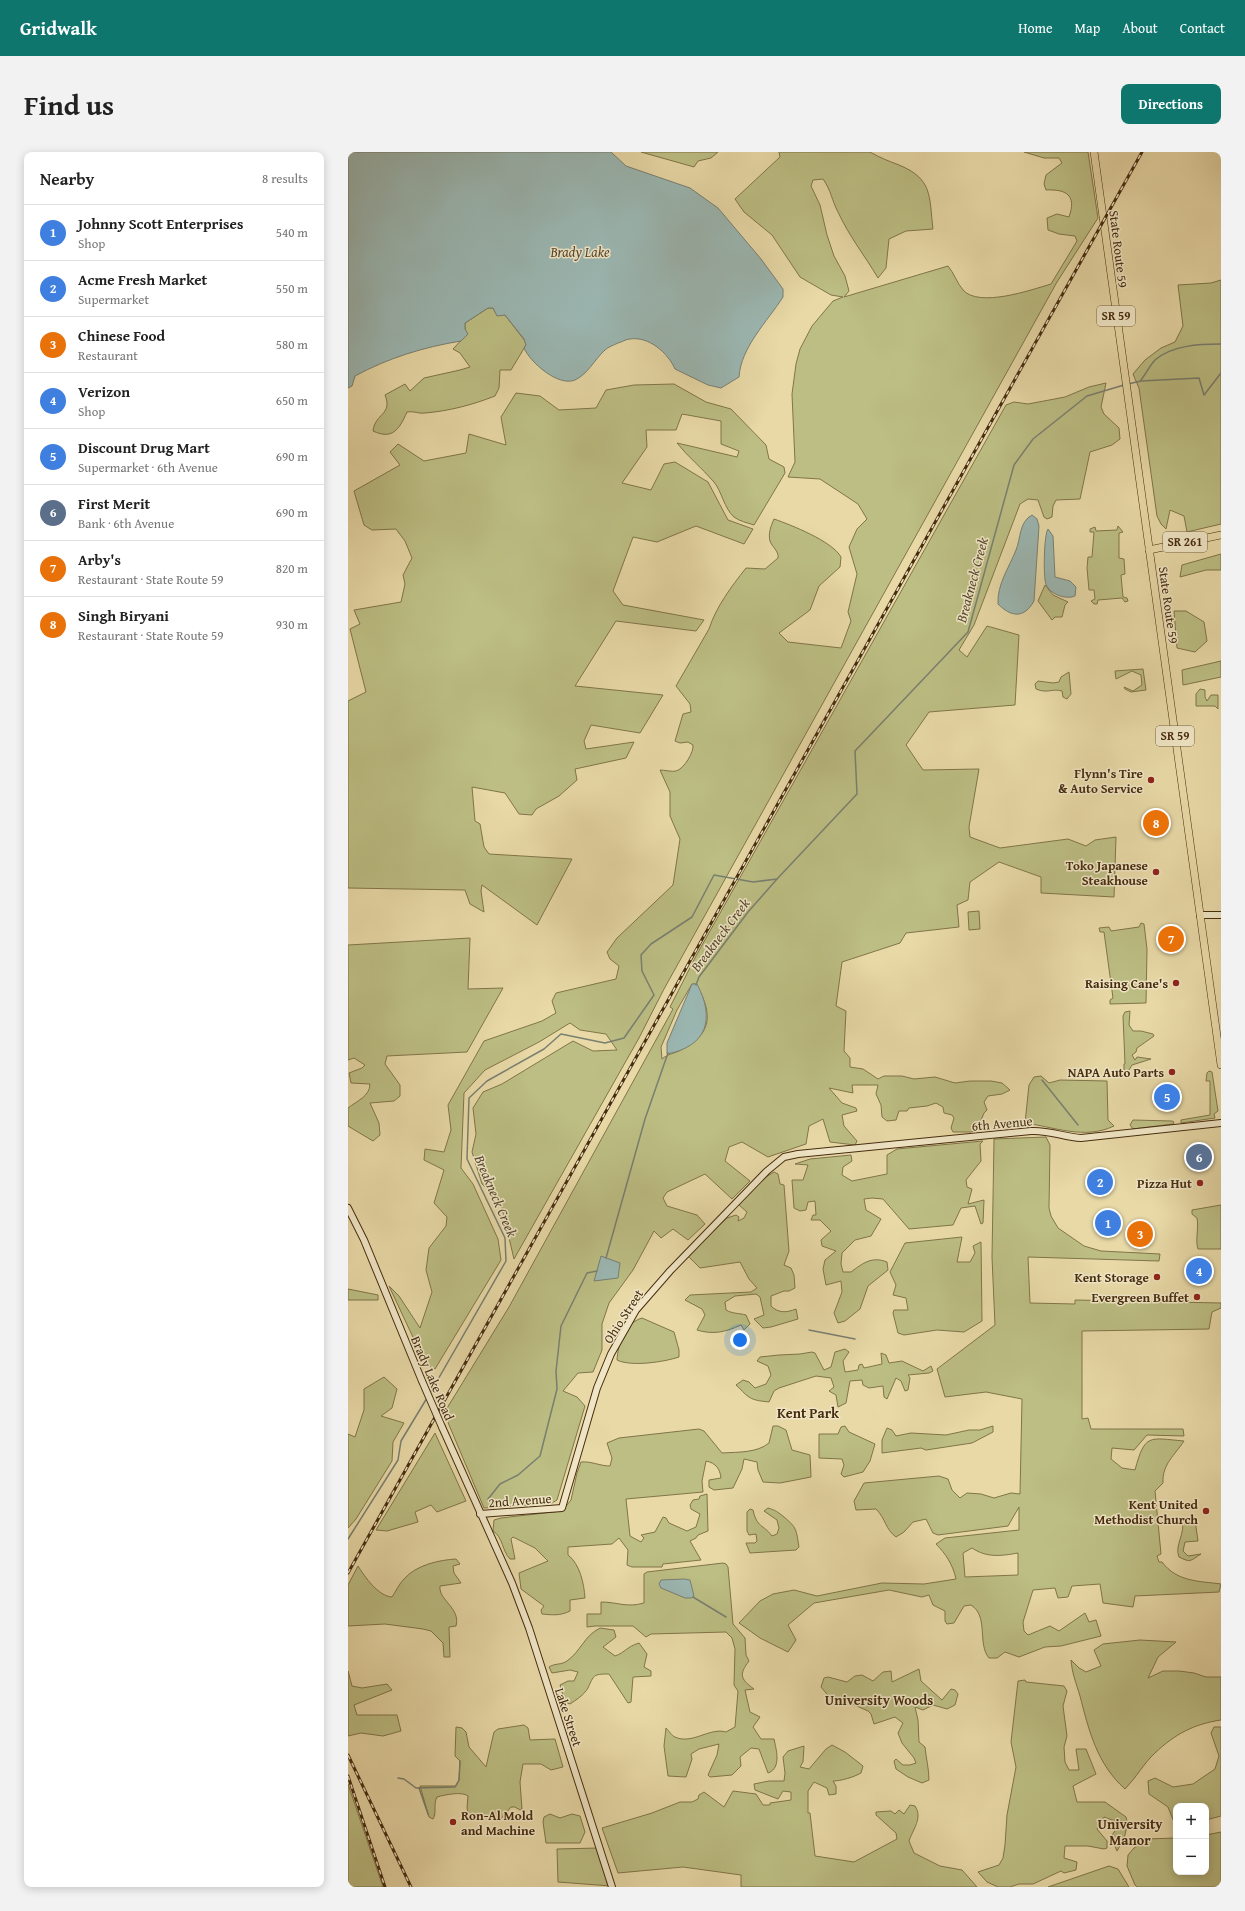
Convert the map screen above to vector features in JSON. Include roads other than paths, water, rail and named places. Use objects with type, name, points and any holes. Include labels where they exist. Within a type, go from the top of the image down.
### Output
[{"type":"main road","name":"State Route 59","points":[[1094,152],[1121,356],[1221,1064]]},
{"type":"main road","name":"SR 261","points":[[1149,550],[1221,535]]},
{"type":"street","points":[[1200,915],[1221,915]]},
{"type":"street","name":"6th Avenue","points":[[784,1157],[798,1154],[1031,1131],[1047,1131],[1081,1138],[1221,1123]]},
{"type":"street","name":"Ohio Street","points":[[562,1508],[599,1381],[611,1354],[636,1310],[670,1271],[767,1171],[784,1157]]},
{"type":"street","name":"Brady Lake Road","points":[[348,1208],[364,1240],[422,1381],[499,1556]]},
{"type":"street","name":"2nd Avenue","points":[[480,1514],[562,1508]]},
{"type":"street","name":"Lake Street","points":[[499,1556],[529,1628],[612,1887]]},
{"type":"water","name":"Brady Lake","points":[[348,152],[611,152],[626,166],[690,188],[718,208],[761,259],[783,289],[783,297],[756,335],[744,355],[739,377],[721,388],[708,385],[675,369],[668,357],[657,347],[644,340],[637,339],[627,339],[608,348],[584,374],[575,380],[561,380],[545,372],[532,360],[524,348],[526,345],[524,339],[505,315],[497,316],[493,308],[488,308],[465,323],[465,329],[468,334],[461,341],[433,346],[380,364],[355,376],[352,386],[348,388]]},
{"type":"water","points":[[1032,515],[1037,519],[1039,526],[1034,601],[1026,611],[1012,614],[998,604],[999,590],[1018,545],[1023,526]]},
{"type":"water","points":[[1048,529],[1053,536],[1055,577],[1070,581],[1076,587],[1075,596],[1063,597],[1058,595],[1051,591],[1046,584],[1044,573],[1044,556]]},
{"type":"water","points":[[692,984],[697,984],[703,996],[706,1008],[704,1029],[692,1044],[681,1050],[667,1054],[667,1043]]},
{"type":"water","points":[[601,1256],[620,1263],[618,1278],[594,1281]]},
{"type":"water","points":[[661,1580],[690,1580],[694,1596],[692,1598],[685,1598],[661,1588],[659,1584]]},
{"type":"waterway","name":"Breakneck Creek","points":[[1141,380],[1151,364],[1162,355],[1170,351],[1186,346],[1221,344]]},
{"type":"waterway","points":[[1128,384],[1141,381],[1199,378],[1204,395],[1221,373]]},
{"type":"waterway","name":"Breakneck Creek","points":[[429,1395],[506,1261],[505,1238],[467,1159],[469,1098],[487,1081],[544,1049],[561,1034],[605,1043],[624,1038],[654,995],[642,971],[641,955],[651,944],[692,917],[714,875],[753,882],[777,879],[857,794],[855,751],[968,632],[1014,465],[1033,439],[1087,396],[1124,385]]},
{"type":"waterway","name":"Breakneck Creek","points":[[696,985],[699,977],[748,912],[777,879]]},
{"type":"waterway","name":"Breakneck Creek","points":[[606,1258],[645,1119],[668,1053]]},
{"type":"waterway","points":[[1042,1080],[1078,1125]]},
{"type":"waterway","name":"Breakneck Creek","points":[[488,1499],[500,1484],[518,1475],[540,1456],[557,1389],[556,1371],[561,1326],[587,1273],[597,1271]]},
{"type":"waterway","points":[[809,1330],[855,1339]]},
{"type":"waterway","name":"Breakneck Creek","points":[[348,1539],[398,1460],[401,1441],[427,1398]]},
{"type":"waterway","points":[[693,1597],[726,1617]]},
{"type":"waterway","points":[[398,1778],[404,1779],[416,1788],[455,1787],[459,1780],[460,1761]]},
{"type":"waterway","points":[[419,1788],[428,1814]]},
{"type":"railway","points":[[348,1573],[1142,152]]},
{"type":"railway","points":[[348,1755],[411,1887]]},
{"type":"railway","points":[[348,1776],[385,1887]]},
{"type":"place","name":"Flynn's Tire & Auto Service","points":[[1151,780]]},
{"type":"place","name":"Singh Biryani","points":[[1156,823]]},
{"type":"place","name":"Toko Japanese Steakhouse","points":[[1156,872]]},
{"type":"place","name":"Arby's","points":[[1171,939]]},
{"type":"place","name":"Raising Cane's","points":[[1176,983]]},
{"type":"place","name":"NAPA Auto Parts","points":[[1172,1072]]},
{"type":"place","name":"Discount Drug Mart","points":[[1167,1097]]},
{"type":"place","name":"First Merit","points":[[1199,1157]]},
{"type":"place","name":"Acme Fresh Market","points":[[1100,1182]]},
{"type":"place","name":"Pizza Hut","points":[[1200,1183]]},
{"type":"place","name":"Johnny Scott Enterprises","points":[[1108,1223]]},
{"type":"place","name":"Chinese Food","points":[[1140,1234]]},
{"type":"place","name":"Verizon","points":[[1199,1271]]},
{"type":"place","name":"Kent Storage","points":[[1157,1277]]},
{"type":"place","name":"Evergreen Buffet","points":[[1197,1297]]},
{"type":"place","name":"Kent United Methodist Church","points":[[1206,1511]]},
{"type":"place","name":"Ron-Al Mold and Machine","points":[[453,1822]]},
{"type":"district","name":"Kent Park","points":[[808,1413]]},
{"type":"district","name":"University Woods","points":[[879,1700]]},
{"type":"district","name":"University Manor","points":[[1130,1832]]}]
